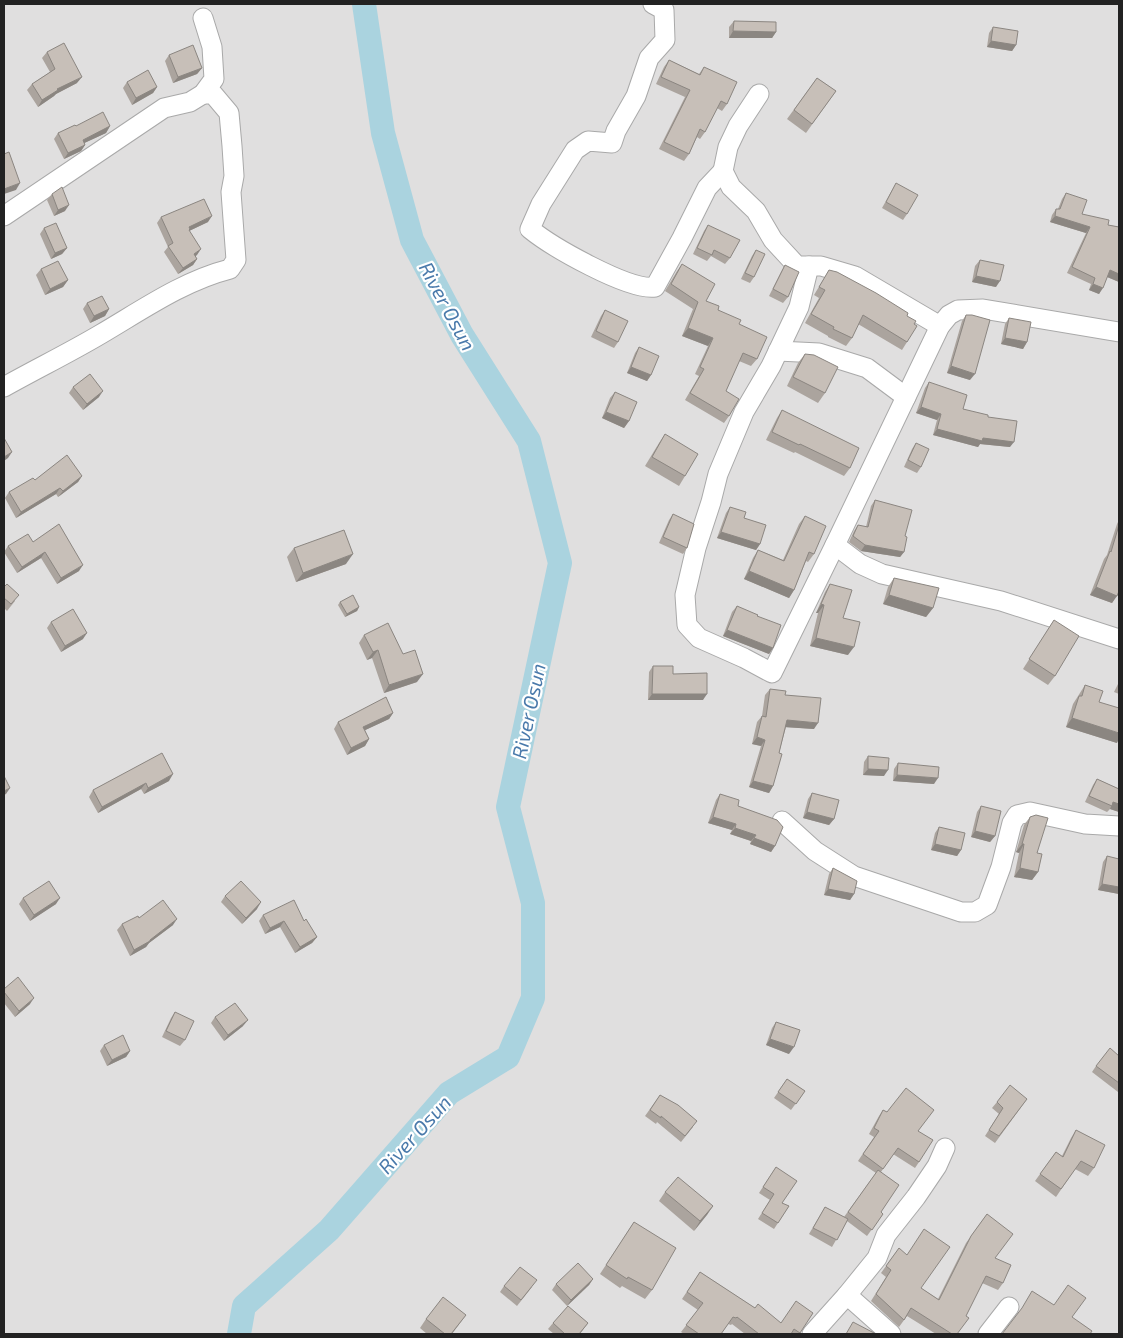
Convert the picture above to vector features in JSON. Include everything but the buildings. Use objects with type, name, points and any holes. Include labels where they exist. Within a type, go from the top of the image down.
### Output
[{"type":"street","points":[[653,4],[664,10],[664,40],[649,58],[636,96],[616,131],[612,143],[588,141],[576,150],[541,204],[530,229],[576,260],[634,284],[647,288],[655,287],[707,188],[723,172],[728,147],[738,126],[759,94]]},
{"type":"street","points":[[4,216],[164,108],[190,102],[203,94],[214,79],[212,47],[203,18]]},
{"type":"street","points":[[4,387],[189,284],[211,274],[230,269],[236,260],[232,192],[234,176],[229,113],[213,94],[203,94]]},
{"type":"street","points":[[723,172],[731,187],[756,211],[773,240],[797,266],[821,266],[854,276],[940,326]]},
{"type":"street","points":[[810,266],[799,307],[778,352],[744,412],[718,474],[696,548],[685,595],[687,625],[699,638],[772,673],[940,326],[949,314],[958,310],[983,309],[1119,332]]},
{"type":"street","points":[[778,352],[819,353],[867,368],[906,397]]},
{"type":"street","points":[[835,545],[860,564],[882,574],[1000,601],[1119,639]]},
{"type":"street","points":[[782,822],[815,851],[854,876],[962,912],[975,912],[987,906],[1001,867],[1012,823],[1017,815],[1030,812],[1085,824],[1119,826]]},
{"type":"street","points":[[812,1334],[877,1258],[886,1235],[916,1197],[946,1148]]},
{"type":"street","points":[[847,1295],[890,1334]]},
{"type":"street","points":[[988,1334],[1009,1307]]},
{"type":"shaded area","points":[[4,4],[1119,4],[1119,1334],[4,1334]]},
{"type":"waterway","name":"River Osun","points":[[239,1334],[244,1306],[329,1230],[449,1093],[508,1057],[533,998],[533,903],[508,807],[560,563],[529,441],[462,335],[412,240],[383,133],[364,4]]}]
